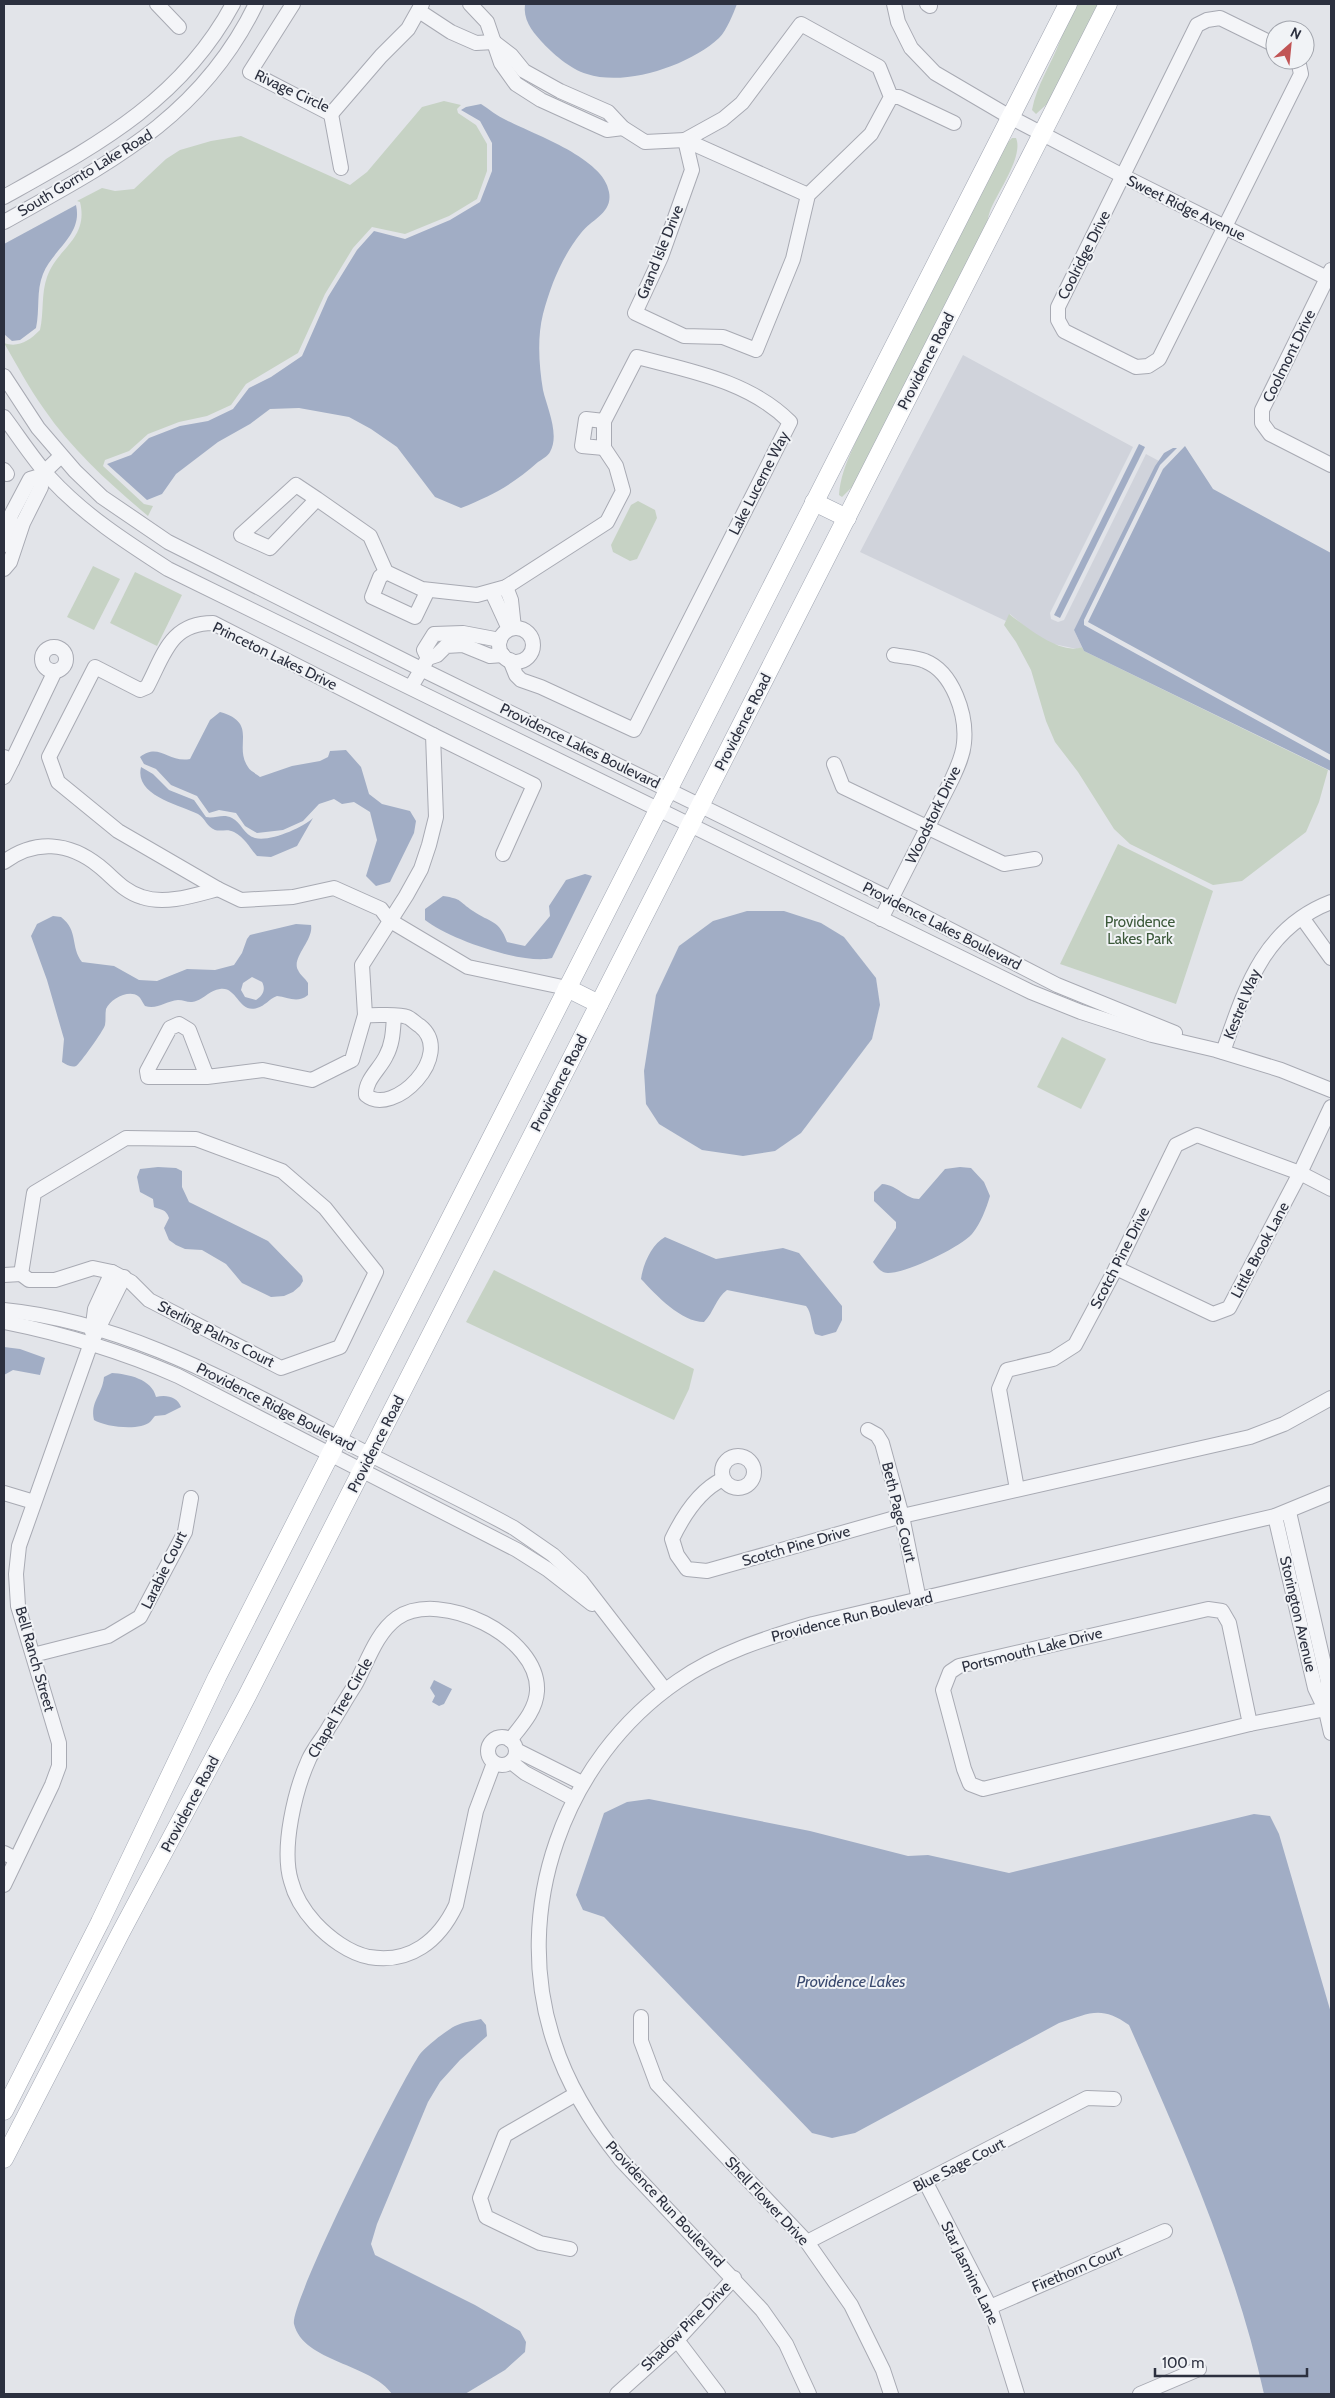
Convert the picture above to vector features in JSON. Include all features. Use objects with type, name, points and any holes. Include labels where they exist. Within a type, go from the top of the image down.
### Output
[{"type":"main road","name":"Providence Road","points":[[4,2111],[100,1922],[217,1677],[1068,4]]},
{"type":"main road","name":"Providence Road","points":[[4,2159],[120,1932],[247,1696],[1108,4]]},
{"type":"main road","points":[[814,502],[847,518]]},
{"type":"main road","points":[[567,988],[600,1004]]},
{"type":"main road","points":[[100,1922],[120,1932]]},
{"type":"street","points":[[157,4],[179,27]]},
{"type":"street","name":"South Gornto Lake Road","points":[[4,197],[90,149],[117,132],[146,108],[174,82],[204,49],[233,4]]},
{"type":"street","name":"South Gornto Lake Road","points":[[4,222],[99,168],[158,128],[208,77],[232,47],[256,4]]},
{"type":"street","name":"Rivage Circle","points":[[293,4],[250,72],[331,114],[408,28],[421,7]]},
{"type":"street","points":[[470,4],[487,22],[501,63],[516,84],[556,107],[608,130],[624,128]]},
{"type":"street","name":"Sweet Ridge Avenue","points":[[894,4],[898,22],[911,48],[934,73],[1010,117],[1124,176],[1225,227],[1330,276]]},
{"type":"street","points":[[421,7],[451,32],[476,43],[494,42],[511,55],[524,71],[563,92],[608,112],[624,128],[645,142],[685,140],[723,119],[742,103],[801,24],[879,67],[891,97]]},
{"type":"street","name":"Coolridge Drive","points":[[1265,40],[1220,18],[1207,20],[1197,25],[1124,176],[1058,306],[1058,320],[1064,331],[1136,367],[1148,366],[1159,359],[1301,74],[1300,70]]},
{"type":"street","points":[[556,107],[563,92]]},
{"type":"street","points":[[685,140],[808,195],[871,134],[891,97]]},
{"type":"street","points":[[891,97],[899,97],[954,123]]},
{"type":"street","points":[[331,114],[341,168]]},
{"type":"street","name":"Grand Isle Drive","points":[[685,140],[692,170],[661,258],[635,313],[684,336],[723,337],[756,350],[793,259],[808,195]]},
{"type":"street","name":"Coolmont Drive","points":[[1330,276],[1262,410],[1262,423],[1270,434],[1331,465]]},
{"type":"street","name":"Lake Lucerne Way","points":[[511,659],[516,675],[521,680],[634,730],[790,422],[776,408],[727,381],[637,357],[604,421],[604,448]]},
{"type":"street","name":"Providence Lakes Boulevard","points":[[4,376],[38,428],[61,456],[102,497],[168,542],[424,664],[1057,985],[1207,1047]]},
{"type":"street","name":"Providence Lakes Boulevard","points":[[4,417],[42,473],[82,508],[168,569],[411,687],[657,810],[1051,1001],[1144,1032],[1223,1052],[1331,1090]]},
{"type":"street","points":[[316,499],[270,548],[241,535],[296,485],[370,536],[386,572],[428,590],[477,595],[492,592],[506,587],[607,522],[623,491],[616,466],[604,448],[582,446],[586,419],[604,421]]},
{"type":"street","points":[[4,544],[8,537],[7,524],[30,478],[42,473],[61,456]]},
{"type":"street","points":[[4,568],[10,562],[23,523],[42,487],[42,473]]},
{"type":"street","points":[[386,572],[380,577],[372,597],[415,617],[428,590]]},
{"type":"street","points":[[500,640],[511,628],[511,600],[506,587]]},
{"type":"street","points":[[492,592],[511,628]]},
{"type":"street","name":"Princeton Lakes Drive","points":[[433,736],[213,623],[199,623],[174,635],[147,687],[140,690],[95,667],[49,757],[58,782],[118,831],[218,889],[241,900],[293,897],[334,888],[381,909],[389,920],[468,967],[567,988]]},
{"type":"street","points":[[411,687],[424,664],[437,656],[446,646],[464,645],[490,656],[511,659],[530,654],[533,644],[529,634],[520,628],[511,628]]},
{"type":"street","points":[[424,664],[424,650],[434,634],[463,633],[500,640],[511,659]]},
{"type":"street","name":"Woodstork Drive","points":[[881,919],[928,829],[960,762],[964,743],[960,706],[947,682],[925,661],[894,655]]},
{"type":"street","points":[[4,777],[8,759],[55,671]]},
{"type":"street","points":[[207,1077],[189,1030],[179,1024],[170,1028],[147,1071],[148,1077],[207,1077],[264,1070],[312,1080],[352,1060],[365,1015],[362,965],[406,896],[420,869],[432,836],[436,817],[433,736],[534,785],[503,854]]},
{"type":"street","points":[[834,764],[843,787],[928,829],[1004,864],[1035,859]]},
{"type":"street","points":[[4,862],[16,853],[35,847],[59,846],[84,855],[127,891],[145,898],[185,898],[218,889]]},
{"type":"street","name":"Kestrel Way","points":[[1223,1052],[1254,971],[1268,948],[1282,933],[1331,902]]},
{"type":"street","points":[[1302,919],[1331,958]]},
{"type":"street","points":[[365,1015],[394,1016],[407,1017],[425,1030],[432,1050],[427,1068],[392,1099],[370,1098],[366,1095],[366,1087],[386,1056],[392,1041],[394,1016]]},
{"type":"street","name":"Little Brook Lane","points":[[1116,1268],[1213,1314],[1229,1308],[1300,1174],[1331,1107]]},
{"type":"street","name":"Scotch Pine Drive","points":[[1017,1490],[999,1389],[1007,1370],[1054,1358],[1074,1345],[1116,1268],[1176,1145],[1197,1135],[1300,1174],[1331,1190]]},
{"type":"street","name":"Sterling Palms Court","points":[[21,1274],[34,1194],[126,1138],[196,1139],[282,1171],[324,1208],[376,1272],[340,1347],[281,1368],[149,1300],[118,1274]]},
{"type":"street","points":[[4,1275],[21,1274],[30,1280],[55,1280],[93,1268],[118,1274],[91,1343]]},
{"type":"street","name":"Providence Ridge Boulevard","points":[[4,1310],[52,1317],[96,1327],[185,1360],[496,1518],[539,1544],[581,1581],[665,1690]]},
{"type":"street","name":"Providence Ridge Boulevard","points":[[4,1322],[91,1343],[130,1356],[178,1376],[529,1557],[570,1586],[617,1626]]},
{"type":"street","name":"Bell Ranch Street","points":[[4,1885],[10,1856],[52,1785],[59,1766],[59,1744],[18,1606],[16,1574],[19,1546],[91,1343]]},
{"type":"street","name":"Scotch Pine Drive","points":[[723,1479],[711,1485],[680,1523],[672,1539],[677,1555],[687,1569],[708,1571],[902,1516],[1250,1437],[1284,1424],[1331,1398]]},
{"type":"street","name":"Beth Page Court","points":[[868,1430],[877,1436],[882,1443],[902,1516],[919,1600]]},
{"type":"street","points":[[4,1493],[34,1502]]},
{"type":"street","name":"Providence Run Boulevard","points":[[810,2394],[786,2344],[762,2310],[734,2278],[621,2160],[603,2138],[576,2094],[557,2051],[549,2024],[542,1988],[539,1949],[540,1910],[546,1877],[561,1831],[582,1783],[623,1729],[665,1690],[709,1662],[760,1641],[813,1624],[1282,1514],[1331,1493]]},
{"type":"street","name":"Larabie Court","points":[[33,1655],[108,1636],[140,1617],[185,1532],[190,1498]]},
{"type":"street","name":"Storington Avenue","points":[[1282,1514],[1315,1688],[1329,1710],[1331,1733]]},
{"type":"street","name":"Chapel Tree Circle","points":[[424,1609],[446,1609],[488,1626],[523,1654],[534,1669],[537,1680],[536,1700],[513,1751],[497,1737],[490,1743],[488,1756],[494,1763],[480,1797],[472,1825],[456,1906],[433,1940],[421,1949],[397,1958],[364,1956],[340,1945],[308,1915],[290,1880],[288,1856],[291,1823],[303,1778],[314,1750],[359,1677],[382,1634],[396,1619],[424,1609]]},
{"type":"street","name":"Portsmouth Lake Drive","points":[[1250,1724],[1229,1623],[1222,1611],[1215,1609],[959,1666],[950,1672],[943,1690],[966,1776],[970,1784],[983,1789],[1250,1724],[1329,1710]]},
{"type":"street","points":[[513,1751],[582,1783]]},
{"type":"street","points":[[494,1763],[503,1766],[513,1751]]},
{"type":"street","points":[[513,1751],[525,1773],[574,1799]]},
{"type":"street","name":"Shell Flower Drive","points":[[641,2017],[641,2041],[657,2084],[806,2242],[851,2306],[883,2370],[891,2394]]},
{"type":"street","points":[[570,2248],[540,2243],[486,2217],[480,2198],[505,2135],[576,2094]]},
{"type":"street","name":"Blue Sage Court","points":[[806,2242],[926,2183],[1087,2098],[1114,2099]]},
{"type":"street","name":"Star Jasmine Lane","points":[[926,2183],[990,2307],[1018,2394]]},
{"type":"street","name":"Firethorn Court","points":[[990,2307],[1165,2232]]},
{"type":"street","name":"Shadow Pine Drive","points":[[617,2394],[677,2340],[734,2278]]},
{"type":"street","points":[[677,2340],[718,2394]]},
{"type":"street","points":[[1140,2394],[1199,2369]]},
{"type":"shaded area","points":[[963,355],[1133,447],[1050,613],[1051,619],[1058,622],[1064,620],[1146,454],[1159,461],[1074,630],[1082,647],[1077,649],[1049,643],[1029,630],[1010,614],[1006,621],[860,552]]},
{"type":"green space","points":[[1073,4],[1102,4],[1048,103],[1036,114],[1032,110],[1037,92],[1062,36]]},
{"type":"green space","points":[[444,101],[461,105],[457,109],[458,113],[476,125],[487,144],[487,171],[477,199],[449,216],[405,234],[372,227],[353,248],[325,294],[298,353],[246,384],[231,405],[207,416],[179,422],[148,434],[129,451],[105,460],[103,466],[144,504],[153,506],[148,516],[106,479],[67,439],[28,385],[4,343],[19,344],[40,330],[47,277],[58,258],[71,242],[80,225],[82,215],[80,202],[77,201],[102,188],[115,191],[134,189],[166,159],[180,150],[211,141],[241,136],[350,185],[367,172],[422,107]]},
{"type":"green space","points":[[1012,138],[1016,138],[1016,154],[1009,174],[990,211],[986,230],[857,482],[842,497],[839,495],[844,471],[870,403],[1005,145]]},
{"type":"green space","points":[[638,501],[655,510],[657,518],[637,559],[630,561],[613,552],[611,545],[631,505]]},
{"type":"green space","points":[[93,566],[120,579],[94,630],[67,617]]},
{"type":"green space","points":[[135,572],[182,595],[157,646],[110,623]]},
{"type":"green space","points":[[1009,614],[1054,644],[1073,649],[1082,647],[1084,651],[1328,770],[1319,802],[1306,832],[1242,881],[1213,885],[1130,844],[1114,829],[1078,772],[1055,742],[1046,721],[1031,670],[1016,642],[1004,625]]},
{"type":"green space","name":"Providence Lakes Park","points":[[1118,844],[1213,891],[1176,1004],[1060,964]]},
{"type":"green space","points":[[1062,1037],[1106,1059],[1081,1109],[1037,1087]]},
{"type":"green space","points":[[494,1270],[694,1369],[689,1389],[674,1420],[466,1322]]},
{"type":"water","points":[[525,4],[737,4],[730,22],[722,35],[707,48],[675,65],[657,71],[620,78],[587,74],[562,60],[545,46],[531,28],[525,15]]},
{"type":"water","points":[[481,104],[503,118],[566,148],[581,158],[595,168],[604,180],[609,192],[608,205],[605,211],[581,233],[563,261],[543,314],[539,342],[540,371],[554,437],[553,445],[548,455],[502,489],[461,508],[435,497],[397,447],[371,429],[349,417],[299,408],[270,409],[250,424],[218,442],[176,474],[162,494],[147,500],[107,464],[131,455],[149,438],[180,426],[208,421],[233,409],[249,388],[271,377],[302,356],[328,297],[357,250],[374,231],[405,239],[450,220],[480,202],[492,171],[492,143],[480,121],[461,110]]},
{"type":"water","points":[[76,205],[77,216],[75,225],[48,265],[41,280],[36,328],[20,340],[12,341],[4,334],[4,244]]},
{"type":"water","points":[[1139,444],[1145,447],[1060,618],[1054,615]]},
{"type":"water","points":[[1185,446],[1213,489],[1331,553],[1331,755],[1088,622],[1163,469]]},
{"type":"water","points":[[1177,448],[1160,465],[1084,620],[1084,625],[1331,761],[1331,771],[1084,651],[1074,630],[1155,466],[1164,453]]},
{"type":"water","points":[[220,712],[239,722],[243,735],[244,759],[249,768],[260,777],[292,766],[320,761],[328,757],[330,751],[346,750],[361,767],[369,794],[382,804],[410,811],[416,821],[414,833],[390,882],[376,886],[366,876],[377,840],[370,812],[354,802],[342,804],[334,799],[319,804],[303,821],[283,830],[257,833],[245,826],[236,813],[219,810],[209,813],[197,796],[171,785],[156,769],[144,764],[140,757],[153,752],[176,758],[190,759],[210,720]]},
{"type":"water","points":[[141,767],[153,774],[169,790],[194,800],[206,817],[225,816],[232,818],[248,834],[255,838],[269,838],[286,833],[313,818],[297,846],[271,857],[257,856],[238,834],[229,830],[215,830],[198,814],[160,798],[151,792],[141,777]]},
{"type":"water","points":[[585,874],[592,876],[552,958],[523,958],[487,949],[451,935],[425,920],[425,909],[443,896],[454,898],[497,925],[507,942],[525,946],[550,916],[549,906],[566,880]]},
{"type":"water","points":[[747,911],[784,911],[821,923],[844,937],[876,978],[880,1005],[872,1039],[801,1133],[775,1151],[743,1156],[702,1150],[659,1124],[646,1104],[644,1071],[656,995],[679,946],[713,921]]},
{"type":"water","points":[[53,916],[61,917],[70,928],[76,951],[82,962],[114,966],[139,980],[157,981],[187,969],[215,970],[234,965],[250,935],[296,924],[311,925],[309,937],[300,954],[297,965],[299,972],[308,983],[308,995],[296,1000],[277,996],[260,1007],[251,1009],[242,1004],[226,989],[213,991],[194,1002],[178,1000],[154,1007],[145,1006],[139,997],[134,994],[125,994],[108,1005],[105,1025],[78,1064],[70,1066],[62,1062],[64,1039],[47,980],[31,936],[37,924]],"holes":[[[252,977],[262,982],[264,990],[256,1000],[245,997],[241,990],[243,983]]]},
{"type":"water","points":[[176,1168],[182,1171],[182,1187],[189,1202],[268,1241],[302,1276],[303,1281],[300,1286],[284,1296],[271,1297],[242,1283],[226,1264],[202,1250],[185,1249],[169,1240],[164,1228],[169,1218],[168,1215],[163,1210],[154,1207],[153,1199],[140,1192],[137,1177],[140,1169]]},
{"type":"water","points":[[971,1168],[984,1182],[990,1196],[981,1221],[972,1234],[956,1246],[920,1264],[897,1272],[886,1273],[881,1271],[873,1262],[896,1228],[896,1222],[874,1201],[874,1192],[882,1184],[893,1187],[910,1197],[919,1199],[945,1169]]},
{"type":"water","points":[[665,1237],[716,1259],[783,1248],[799,1253],[842,1306],[842,1320],[836,1332],[822,1336],[815,1334],[806,1306],[727,1290],[720,1297],[704,1322],[695,1321],[678,1313],[641,1279],[649,1255],[656,1244]]},
{"type":"water","points":[[4,1347],[20,1349],[45,1358],[40,1375],[13,1370],[4,1375]]},
{"type":"water","points":[[112,1373],[145,1382],[154,1391],[156,1397],[171,1397],[181,1407],[165,1415],[155,1416],[150,1422],[139,1426],[106,1425],[94,1420],[95,1403],[104,1377]]},
{"type":"water","points":[[434,1680],[452,1689],[444,1704],[439,1706],[432,1702],[435,1696],[430,1688]]},
{"type":"water","name":"Providence Lakes","points":[[649,1799],[810,1831],[908,1856],[928,1855],[1009,1873],[1254,1814],[1270,1816],[1279,1834],[1331,2013],[1331,2394],[1264,2394],[1239,2299],[1206,2206],[1169,2115],[1129,2025],[1111,2015],[1103,2013],[1087,2014],[1059,2023],[855,2133],[832,2138],[812,2133],[604,1917],[583,1910],[576,1895],[604,1813],[627,1802]]},
{"type":"water","points":[[481,2019],[486,2025],[487,2036],[460,2060],[440,2082],[428,2102],[377,2224],[371,2244],[375,2255],[475,2305],[520,2331],[526,2342],[525,2352],[505,2370],[465,2394],[392,2394],[370,2376],[310,2347],[300,2337],[294,2324],[297,2308],[327,2237],[370,2146],[420,2054],[436,2039],[455,2026]]}]
